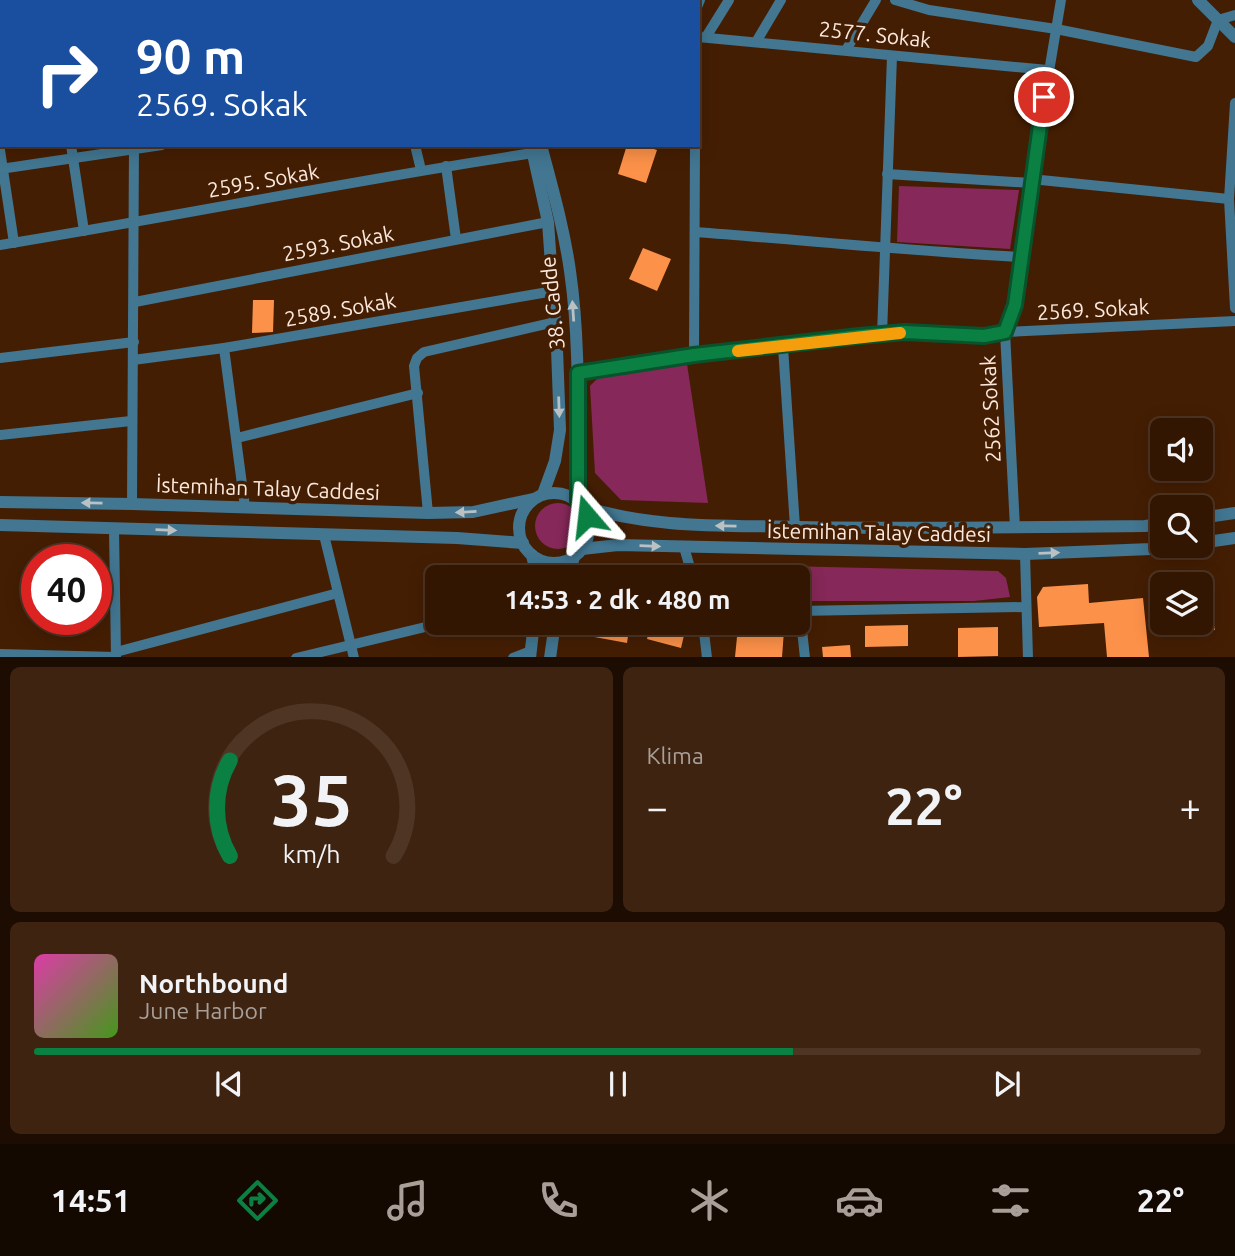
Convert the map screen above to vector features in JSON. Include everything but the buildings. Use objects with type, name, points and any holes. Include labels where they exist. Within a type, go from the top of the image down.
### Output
[{"type":"street","points":[[702,37],[729,0]]},
{"type":"street","points":[[756,42],[781,0]]},
{"type":"street","points":[[846,50],[876,0]]},
{"type":"street","points":[[895,0],[929,10],[1056,29],[1196,57],[1208,46],[1218,20]]},
{"type":"street","name":"2562 Sokak","points":[[1015,528],[1005,332],[1015,305],[1048,70],[1062,0]]},
{"type":"street","points":[[1198,0],[1235,37]]},
{"type":"street","points":[[1218,20],[1235,15]]},
{"type":"street","name":"2577. Sokak","points":[[702,37],[1048,70]]},
{"type":"street","points":[[882,335],[892,56]]},
{"type":"street","points":[[1235,103],[1229,199],[1234,248],[1235,308]]},
{"type":"street","points":[[71,147],[85,231]]},
{"type":"street","points":[[2,169],[134,147],[132,504]]},
{"type":"street","points":[[415,147],[421,170]]},
{"type":"street","points":[[694,355],[695,147]]},
{"type":"street","name":"2595. Sokak","points":[[0,245],[135,223],[535,148]]},
{"type":"street","name":"38. Cadde","points":[[535,148],[548,222],[560,430],[555,461],[538,497]]},
{"type":"street","name":"38. Cadde","points":[[535,148],[562,225],[570,272],[578,373],[580,504]]},
{"type":"street","points":[[0,150],[14,243]]},
{"type":"street","points":[[446,166],[456,239]]},
{"type":"street","points":[[887,174],[1031,181],[1229,199]]},
{"type":"street","name":"2593. Sokak","points":[[135,302],[548,222]]},
{"type":"street","points":[[695,232],[854,244],[885,249],[1020,257]]},
{"type":"street","name":"2589. Sokak","points":[[133,360],[224,348],[554,291]]},
{"type":"street","name":"2569. Sokak","points":[[578,373],[694,355],[905,332],[984,336],[1005,332],[1235,321]]},
{"type":"street","points":[[428,513],[414,366],[417,358],[424,352],[555,322]]},
{"type":"street","points":[[0,358],[134,342]]},
{"type":"street","points":[[783,347],[795,527]]},
{"type":"street","points":[[224,348],[245,507]]},
{"type":"street","points":[[237,438],[418,393]]},
{"type":"street","points":[[0,435],[131,421]]},
{"type":"street","points":[[534,565],[532,555],[519,534],[521,515],[538,497],[561,493],[580,504],[587,516],[589,528],[587,539],[573,565]]},
{"type":"street","name":"İstemihan Talay Caddesi","points":[[0,502],[428,513],[473,512],[538,497]]},
{"type":"street","name":"İstemihan Talay Caddesi","points":[[580,504],[620,518],[696,525],[1015,528],[1150,525]]},
{"type":"street","points":[[1213,516],[1235,513]]},
{"type":"street","points":[[0,525],[457,538],[523,543]]},
{"type":"street","points":[[114,528],[116,655]]},
{"type":"street","points":[[324,535],[354,657]]},
{"type":"street","points":[[1213,541],[1235,538]]},
{"type":"street","name":"İstemihan Talay Caddesi","points":[[578,553],[618,545],[1025,554],[1150,549]]},
{"type":"street","points":[[684,547],[689,565]]},
{"type":"street","points":[[532,555],[550,562],[559,562],[578,553]]},
{"type":"street","points":[[1025,554],[1028,657]]},
{"type":"street","points":[[0,653],[116,655],[338,593]]},
{"type":"street","points":[[810,611],[1025,607]]},
{"type":"street","points":[[296,657],[425,627]]},
{"type":"street","points":[[513,657],[530,654],[532,635]]},
{"type":"street","points":[[550,657],[553,635]]},
{"type":"street","points":[[704,635],[707,657]]},
{"type":"street","points":[[802,635],[805,657]]},
{"type":"shaded area","points":[[899,186],[1019,190],[1010,249],[897,242]]},
{"type":"shaded area","points":[[687,364],[708,503],[621,500],[595,473],[590,386],[601,375]]},
{"type":"shaded area","points":[[558,503],[574,510],[581,526],[574,542],[558,549],[542,542],[535,526],[542,510]]},
{"type":"shaded area","points":[[810,567],[998,571],[1006,578],[1010,597],[974,601],[810,601]]},
{"type":"slow traffic","points":[[738,351],[900,333]]},
{"type":"route","points":[[587,516],[578,502],[578,373],[694,355],[783,347],[859,336],[905,332],[984,336],[1005,332],[1015,305],[1044,97]]}]
